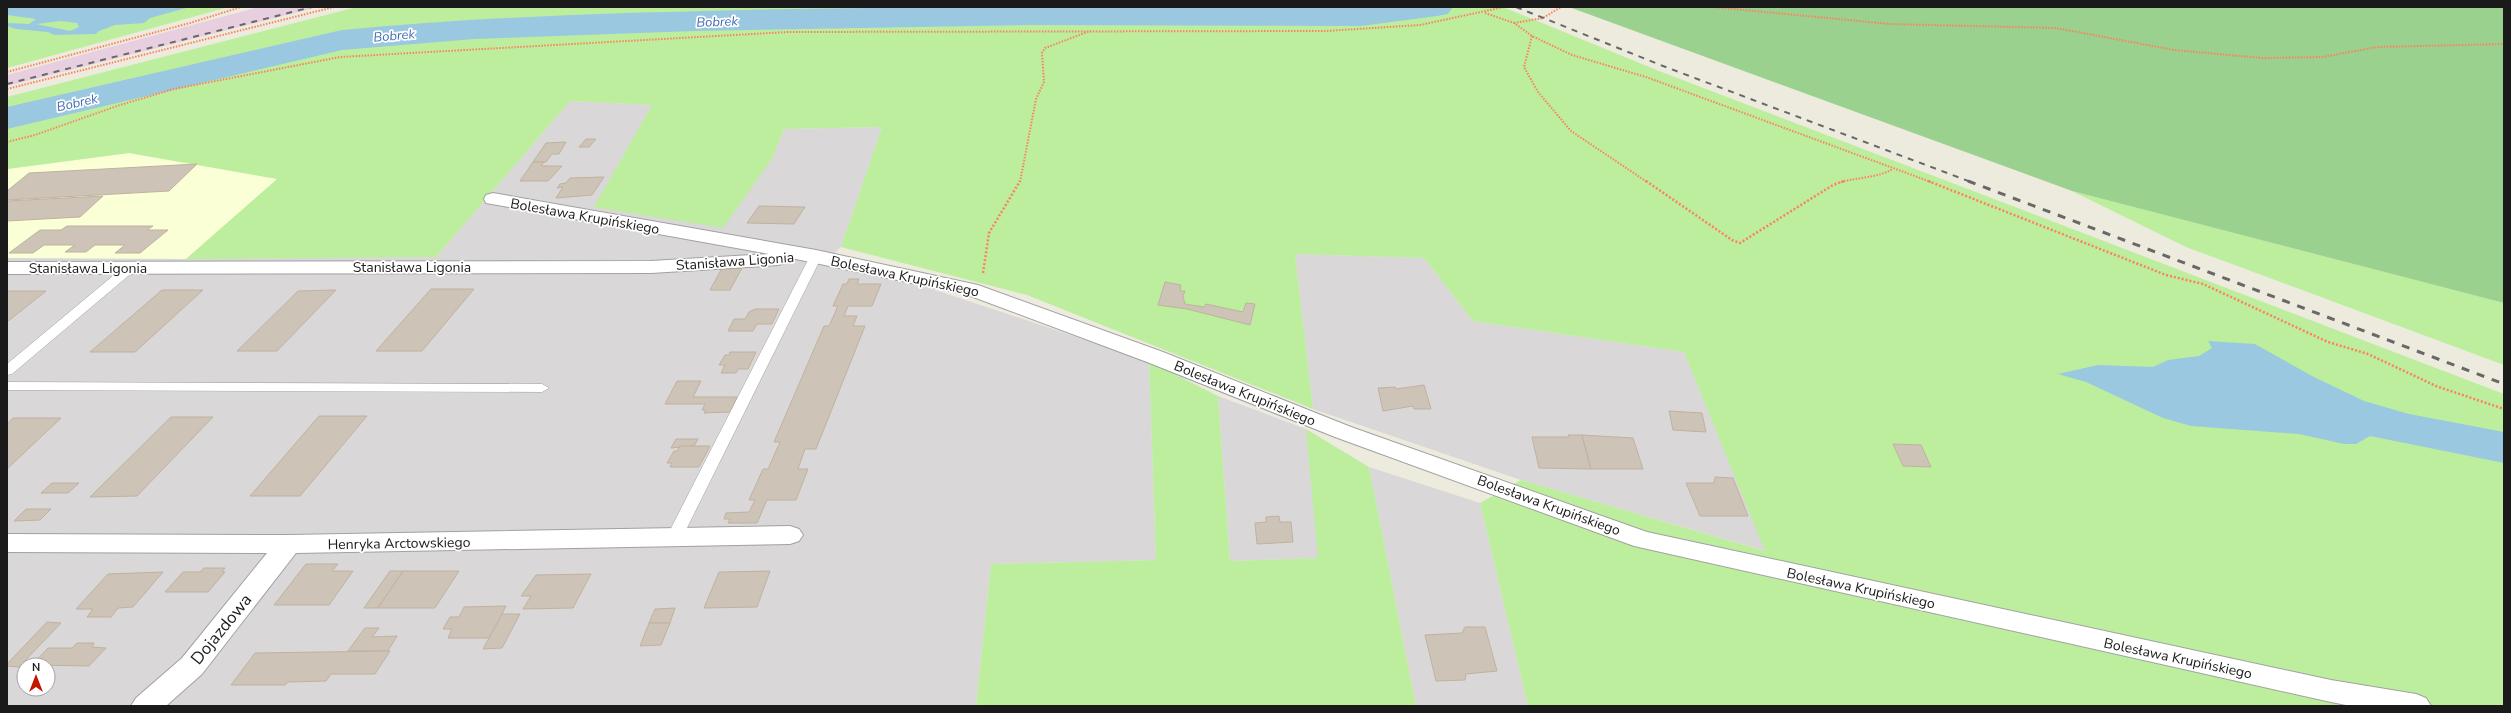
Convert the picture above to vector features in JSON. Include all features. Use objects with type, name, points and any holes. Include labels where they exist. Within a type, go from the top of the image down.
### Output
[{"type":"street","name":"Bolesława Krupińskiego","points":[[492,199],[816,256],[971,289],[1155,357],[1343,432],[1643,540],[2331,691],[2416,706]]},
{"type":"street","points":[[678,265],[702,237]]},
{"type":"street","name":"Stanisława Ligonia","points":[[7,268],[678,265],[816,256]]},
{"type":"street","name":"Henryka Arctowskiego","points":[[7,544],[289,544],[790,535]]},
{"type":"street","name":"Dojazdowa","points":[[146,706],[192,666],[289,544]]},
{"type":"lane","points":[[674,538],[816,256]]},
{"type":"lane","points":[[7,371],[130,268]]},
{"type":"lane","points":[[7,386],[542,388]]},
{"type":"path","points":[[7,72],[190,23],[242,7]]},
{"type":"path","points":[[7,90],[334,7]]},
{"type":"path","points":[[7,142],[35,135],[120,105],[174,89],[243,74],[340,57],[420,51],[620,42],[685,36],[788,32],[1092,30],[1326,31],[1420,25],[1504,7]]},
{"type":"path","points":[[1514,23],[1543,18],[1561,7]]},
{"type":"path","points":[[1714,7],[1890,24],[2056,28],[2174,50],[2262,58],[2322,57],[2378,47],[2504,44]]},
{"type":"path","points":[[1484,12],[1514,23],[1532,36],[1572,55],[1646,76],[1984,202],[2159,272],[2203,284],[2328,342],[2368,354],[2436,386],[2504,409]]},
{"type":"path","points":[[971,289],[982,281],[989,233],[1020,184],[1036,99],[1044,82],[1042,53],[1045,48],[1092,30]]},
{"type":"path","points":[[1532,36],[1524,67],[1538,92],[1571,131],[1653,188],[1732,240],[1740,243],[1833,185],[1854,178],[1882,175],[1894,169]]},
{"type":"shaded area","points":[[259,7],[318,7],[7,86],[7,75]]},
{"type":"shaded area","points":[[570,101],[652,105],[595,207],[773,157],[784,129],[882,127],[841,247],[822,265],[920,285],[1149,361],[1156,560],[991,564],[976,706],[7,706],[7,258],[436,257]]},
{"type":"shaded area","points":[[129,153],[278,179],[186,259],[7,258],[7,169]]},
{"type":"shaded area","points":[[1295,254],[1424,258],[1473,321],[1684,352],[1766,551],[1521,480],[1313,409]]},
{"type":"shaded area","points":[[1218,396],[1306,429],[1319,558],[1230,561]]},
{"type":"shaded area","points":[[1369,467],[1480,503],[1528,706],[1416,706]]},
{"type":"green space","points":[[7,7],[229,7],[7,68]]},
{"type":"green space","points":[[357,7],[1503,7],[1659,71],[2504,394],[2504,706],[1528,706],[1480,503],[1521,480],[1765,551],[1684,352],[1473,321],[1424,258],[1295,254],[1313,409],[1027,295],[841,247],[882,127],[784,129],[773,157],[723,228],[594,207],[652,105],[570,101],[436,257],[186,259],[277,179],[129,153],[7,169],[7,97]]},
{"type":"green space","points":[[1569,7],[2504,7],[2504,303],[2072,191]]},
{"type":"green space","points":[[2072,191],[2504,303],[2504,365],[2186,247]]},
{"type":"green space","points":[[1149,361],[1218,396],[1230,561],[1318,558],[1306,429],[1369,467],[1416,706],[976,706],[991,564],[1156,560]]},
{"type":"water","points":[[7,7],[190,7],[150,18],[144,23],[115,25],[99,31],[96,34],[54,35],[48,32],[16,29],[7,26],[7,23],[29,24],[36,19],[7,15]],"holes":[[[61,21],[77,23],[79,27],[70,31],[36,24]]]},
{"type":"water","points":[[2208,341],[2255,344],[2312,376],[2364,401],[2409,414],[2504,432],[2504,463],[2370,436],[2356,444],[2344,444],[2299,434],[2191,426],[2163,418],[2086,382],[2058,374],[2098,365],[2153,367],[2168,360],[2199,356],[2212,348]]},
{"type":"building","points":[[586,139],[596,139],[589,147],[579,147]]},
{"type":"building","points":[[566,142],[559,154],[552,154],[546,162],[533,162],[546,143]]},
{"type":"building","points":[[533,162],[544,162],[541,166],[562,166],[548,181],[520,181]]},
{"type":"building","points":[[197,164],[169,191],[7,200],[7,191],[29,173]]},
{"type":"building","points":[[604,177],[592,195],[556,198],[563,187],[557,188],[560,184],[566,183],[570,178]]},
{"type":"building","points":[[103,196],[80,217],[7,221],[7,201]]},
{"type":"building","points":[[759,206],[805,207],[794,224],[747,223]]},
{"type":"building","points":[[67,226],[153,226],[147,230],[168,230],[140,253],[115,253],[125,245],[95,245],[86,252],[65,252],[75,245],[44,245],[33,253],[9,253],[40,230],[61,230]]},
{"type":"building","points":[[722,268],[742,268],[730,290],[710,290]]},
{"type":"building","points":[[849,279],[859,279],[857,284],[881,284],[872,306],[848,306],[844,316],[857,316],[853,326],[865,326],[816,449],[805,449],[798,469],[808,469],[796,500],[767,500],[757,523],[728,523],[730,519],[724,519],[726,513],[749,512],[755,500],[749,500],[763,469],[768,469],[780,442],[774,442],[824,326],[829,326],[838,306],[833,306],[843,284],[847,284]]},
{"type":"building","points":[[1165,282],[1181,285],[1180,291],[1185,291],[1183,296],[1185,304],[1204,307],[1206,304],[1243,312],[1246,303],[1255,304],[1250,325],[1187,309],[1158,305]]},
{"type":"building","points":[[431,289],[474,289],[422,351],[376,351]]},
{"type":"building","points":[[162,290],[203,290],[135,352],[90,352]]},
{"type":"building","points":[[336,290],[277,351],[237,351],[298,291]]},
{"type":"building","points":[[7,291],[46,291],[7,322]]},
{"type":"building","points":[[755,309],[779,309],[772,324],[757,324],[753,331],[728,331],[734,319],[745,319],[749,312]]},
{"type":"building","points":[[730,352],[756,352],[748,369],[738,369],[736,373],[721,373],[725,365],[719,365],[725,355],[729,355]]},
{"type":"building","points":[[677,381],[701,381],[693,397],[737,397],[730,412],[704,413],[706,410],[702,410],[705,404],[665,404]]},
{"type":"building","points":[[1424,385],[1431,409],[1414,409],[1413,406],[1383,411],[1378,388],[1395,387],[1396,389]]},
{"type":"building","points":[[1669,411],[1702,413],[1706,432],[1673,430]]},
{"type":"building","points":[[319,416],[367,416],[300,496],[250,496]]},
{"type":"building","points":[[171,417],[213,417],[137,496],[90,497]]},
{"type":"building","points":[[13,418],[61,418],[7,469],[7,424]]},
{"type":"building","points":[[1568,435],[1582,435],[1591,469],[1539,468],[1532,437],[1569,437]]},
{"type":"building","points":[[1582,435],[1633,438],[1643,469],[1591,469]]},
{"type":"building","points":[[676,439],[698,439],[694,446],[671,448]]},
{"type":"building","points":[[1893,444],[1921,445],[1931,467],[1903,466]]},
{"type":"building","points":[[680,446],[710,446],[699,467],[670,467],[672,463],[667,463],[674,451],[677,451]]},
{"type":"building","points":[[1715,477],[1733,478],[1748,516],[1700,516],[1686,483],[1714,483]]},
{"type":"building","points":[[52,483],[79,483],[68,493],[41,493]]},
{"type":"building","points":[[26,509],[51,509],[40,520],[14,521]]},
{"type":"building","points":[[1279,516],[1280,522],[1291,522],[1293,542],[1257,544],[1255,523],[1266,522],[1266,517]]},
{"type":"building","points":[[306,564],[338,564],[332,571],[353,571],[329,605],[274,605]]},
{"type":"building","points":[[204,568],[225,568],[222,572],[225,572],[208,592],[165,592],[183,572],[200,572]]},
{"type":"building","points":[[390,571],[403,571],[378,608],[364,608]]},
{"type":"building","points":[[403,571],[459,571],[435,608],[378,608]]},
{"type":"building","points":[[770,571],[757,607],[704,608],[719,572]]},
{"type":"building","points":[[163,572],[133,607],[118,608],[111,617],[87,617],[93,609],[76,609],[108,574]]},
{"type":"building","points":[[591,574],[573,608],[523,609],[531,596],[521,596],[536,575]]},
{"type":"building","points":[[506,606],[490,638],[448,638],[452,629],[443,629],[450,617],[459,617],[464,607]]},
{"type":"building","points":[[675,608],[670,623],[649,623],[655,609]]},
{"type":"building","points":[[502,614],[520,614],[502,648],[483,649]]},
{"type":"building","points":[[47,622],[61,623],[29,657],[16,657],[16,667],[7,666],[7,664]]},
{"type":"building","points":[[649,623],[670,623],[661,645],[640,646]]},
{"type":"building","points":[[1465,627],[1485,627],[1497,671],[1466,674],[1465,680],[1436,681],[1425,635],[1462,633]]},
{"type":"building","points":[[365,628],[379,628],[372,637],[397,636],[388,651],[348,651]]},
{"type":"building","points":[[77,643],[94,643],[92,647],[106,648],[89,666],[56,665],[56,657],[40,657],[48,648],[72,648]]},
{"type":"building","points":[[390,651],[375,674],[331,674],[326,681],[288,682],[285,685],[231,685],[255,653]]},
{"type":"waterway","name":"Bobrek","points":[[7,118],[342,40],[430,32],[518,27],[695,21],[862,18],[1361,16],[1437,7]]},
{"type":"railway","points":[[7,84],[312,7]]},
{"type":"railway","points":[[1516,7],[1663,66],[1971,182]]},
{"type":"railway","points":[[1968,181],[2504,384]]}]
